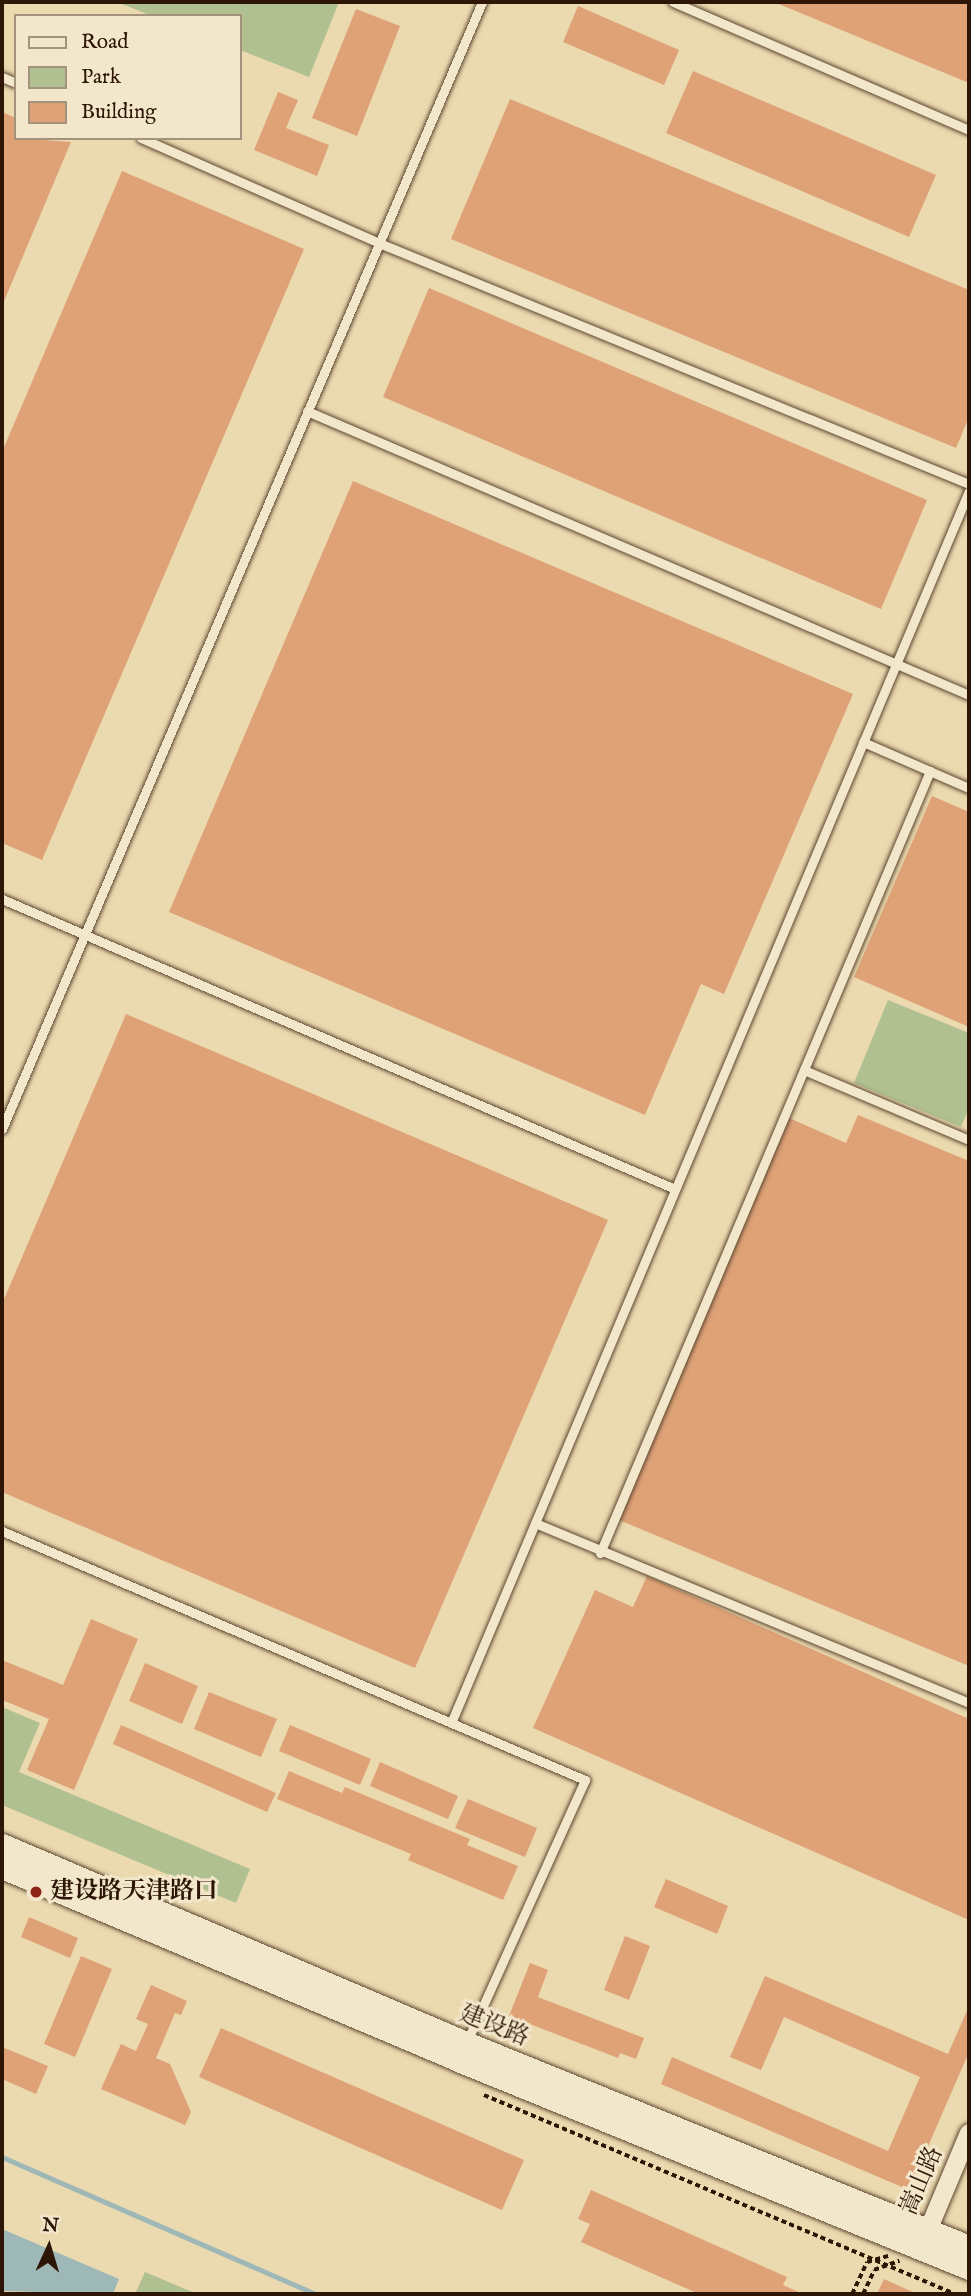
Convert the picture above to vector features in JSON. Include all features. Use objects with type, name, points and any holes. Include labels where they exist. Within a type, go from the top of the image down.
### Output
[{"type":"street","name":"建设路","points":[[2,1845],[462,2052]]},
{"type":"street","name":"建设路","points":[[2,1867],[929,2240],[969,2247]]},
{"type":"street","name":"嵩山路","points":[[929,2240],[969,2133]]},
{"type":"street","name":"嵩山路","points":[[929,2240],[969,2161]]},
{"type":"street","name":"建设路","points":[[929,2240],[969,2268]]},
{"type":"lane","points":[[2,1129],[482,2]]},
{"type":"lane","points":[[673,2],[969,130]]},
{"type":"lane","points":[[146,140],[379,243],[969,484]]},
{"type":"lane","points":[[307,411],[969,695]]},
{"type":"lane","points":[[451,1723],[969,491]]},
{"type":"lane","points":[[863,742],[969,788]]},
{"type":"lane","points":[[600,1553],[930,771]]},
{"type":"lane","points":[[2,900],[675,1189]]},
{"type":"lane","points":[[804,1070],[969,1140]]},
{"type":"lane","points":[[535,1523],[600,1553],[651,1567],[969,1703]]},
{"type":"lane","points":[[2,1531],[584,1780],[462,2052]]},
{"type":"path","points":[[852,2294],[867,2262],[929,2240]]},
{"type":"path","points":[[863,2294],[874,2270],[929,2240]]},
{"type":"green space","points":[[117,2],[339,2],[309,77],[242,51],[242,14],[147,14]]},
{"type":"green space","points":[[888,1000],[969,1033],[969,1108],[961,1127],[854,1083]]},
{"type":"green space","points":[[2,1707],[40,1723],[19,1772],[250,1869],[236,1903],[2,1805]]},
{"type":"green space","points":[[145,2272],[197,2294],[135,2294]]},
{"type":"water","points":[[2,2229],[119,2279],[113,2294],[2,2291]]},
{"type":"building","points":[[774,2],[969,2],[969,83]]},
{"type":"building","points":[[578,6],[679,50],[664,85],[563,42]]},
{"type":"building","points":[[356,9],[400,26],[357,136],[312,118]]},
{"type":"building","points":[[693,71],[936,175],[909,237],[666,133]]},
{"type":"building","points":[[278,92],[298,100],[286,128],[329,145],[317,176],[254,150]]},
{"type":"building","points":[[510,99],[969,290],[969,417],[956,448],[451,239]]},
{"type":"building","points":[[2,112],[14,117],[14,140],[71,142],[2,306]]},
{"type":"building","points":[[122,171],[304,249],[42,860],[2,843],[2,452]]},
{"type":"building","points":[[429,288],[927,500],[881,609],[383,397]]},
{"type":"building","points":[[353,481],[853,694],[724,994],[701,984],[645,1115],[169,912]]},
{"type":"building","points":[[932,796],[969,812],[969,1027],[854,977]]},
{"type":"building","points":[[126,1014],[608,1220],[415,1668],[2,1492],[2,1304]]},
{"type":"building","points":[[858,1115],[969,1161],[969,1666],[619,1520],[789,1118],[846,1143]]},
{"type":"building","points":[[647,1576],[969,1719],[969,1920],[533,1728],[595,1590],[633,1607]]},
{"type":"building","points":[[91,1619],[138,1639],[74,1790],[27,1770],[49,1719],[2,1700],[2,1660],[63,1685]]},
{"type":"building","points":[[145,1663],[198,1686],[182,1724],[129,1701]]},
{"type":"building","points":[[209,1692],[277,1719],[261,1757],[194,1729]]},
{"type":"building","points":[[121,1725],[276,1793],[267,1812],[113,1744]]},
{"type":"building","points":[[290,1725],[371,1759],[360,1785],[279,1751]]},
{"type":"building","points":[[380,1762],[458,1796],[448,1819],[370,1786]]},
{"type":"building","points":[[289,1771],[342,1793],[345,1787],[470,1839],[467,1845],[518,1866],[503,1900],[408,1860],[411,1854],[277,1799]]},
{"type":"building","points":[[468,1799],[537,1828],[525,1857],[455,1828]]},
{"type":"building","points":[[666,1879],[728,1906],[717,1934],[654,1907]]},
{"type":"building","points":[[29,1917],[78,1938],[70,1958],[21,1937]]},
{"type":"building","points":[[625,1936],[650,1946],[629,2000],[604,1990]]},
{"type":"building","points":[[81,1956],[112,1969],[75,2057],[44,2044]]},
{"type":"building","points":[[530,1963],[548,1970],[538,1997],[644,2038],[636,2059],[620,2053],[618,2058],[509,2016]]},
{"type":"building","points":[[765,1976],[948,2054],[969,2006],[969,2052],[909,2190],[661,2084],[672,2057],[888,2151],[920,2077],[784,2017],[761,2070],[730,2057]]},
{"type":"building","points":[[151,1985],[187,2001],[181,2015],[175,2013],[156,2058],[170,2064],[191,2112],[185,2125],[101,2089],[121,2044],[136,2051],[148,2024],[136,2019]]},
{"type":"building","points":[[221,2028],[524,2160],[502,2210],[199,2077]]},
{"type":"building","points":[[2,2047],[48,2066],[36,2094],[2,2079]]},
{"type":"building","points":[[591,2190],[787,2277],[783,2285],[803,2294],[699,2294],[581,2242],[590,2224],[578,2219]]},
{"type":"building","points":[[884,2279],[917,2294],[877,2294]]},
{"type":"waterway","points":[[2,2157],[315,2294]]},
{"type":"place","name":"建设路天津路口","points":[[36,1892]]}]
